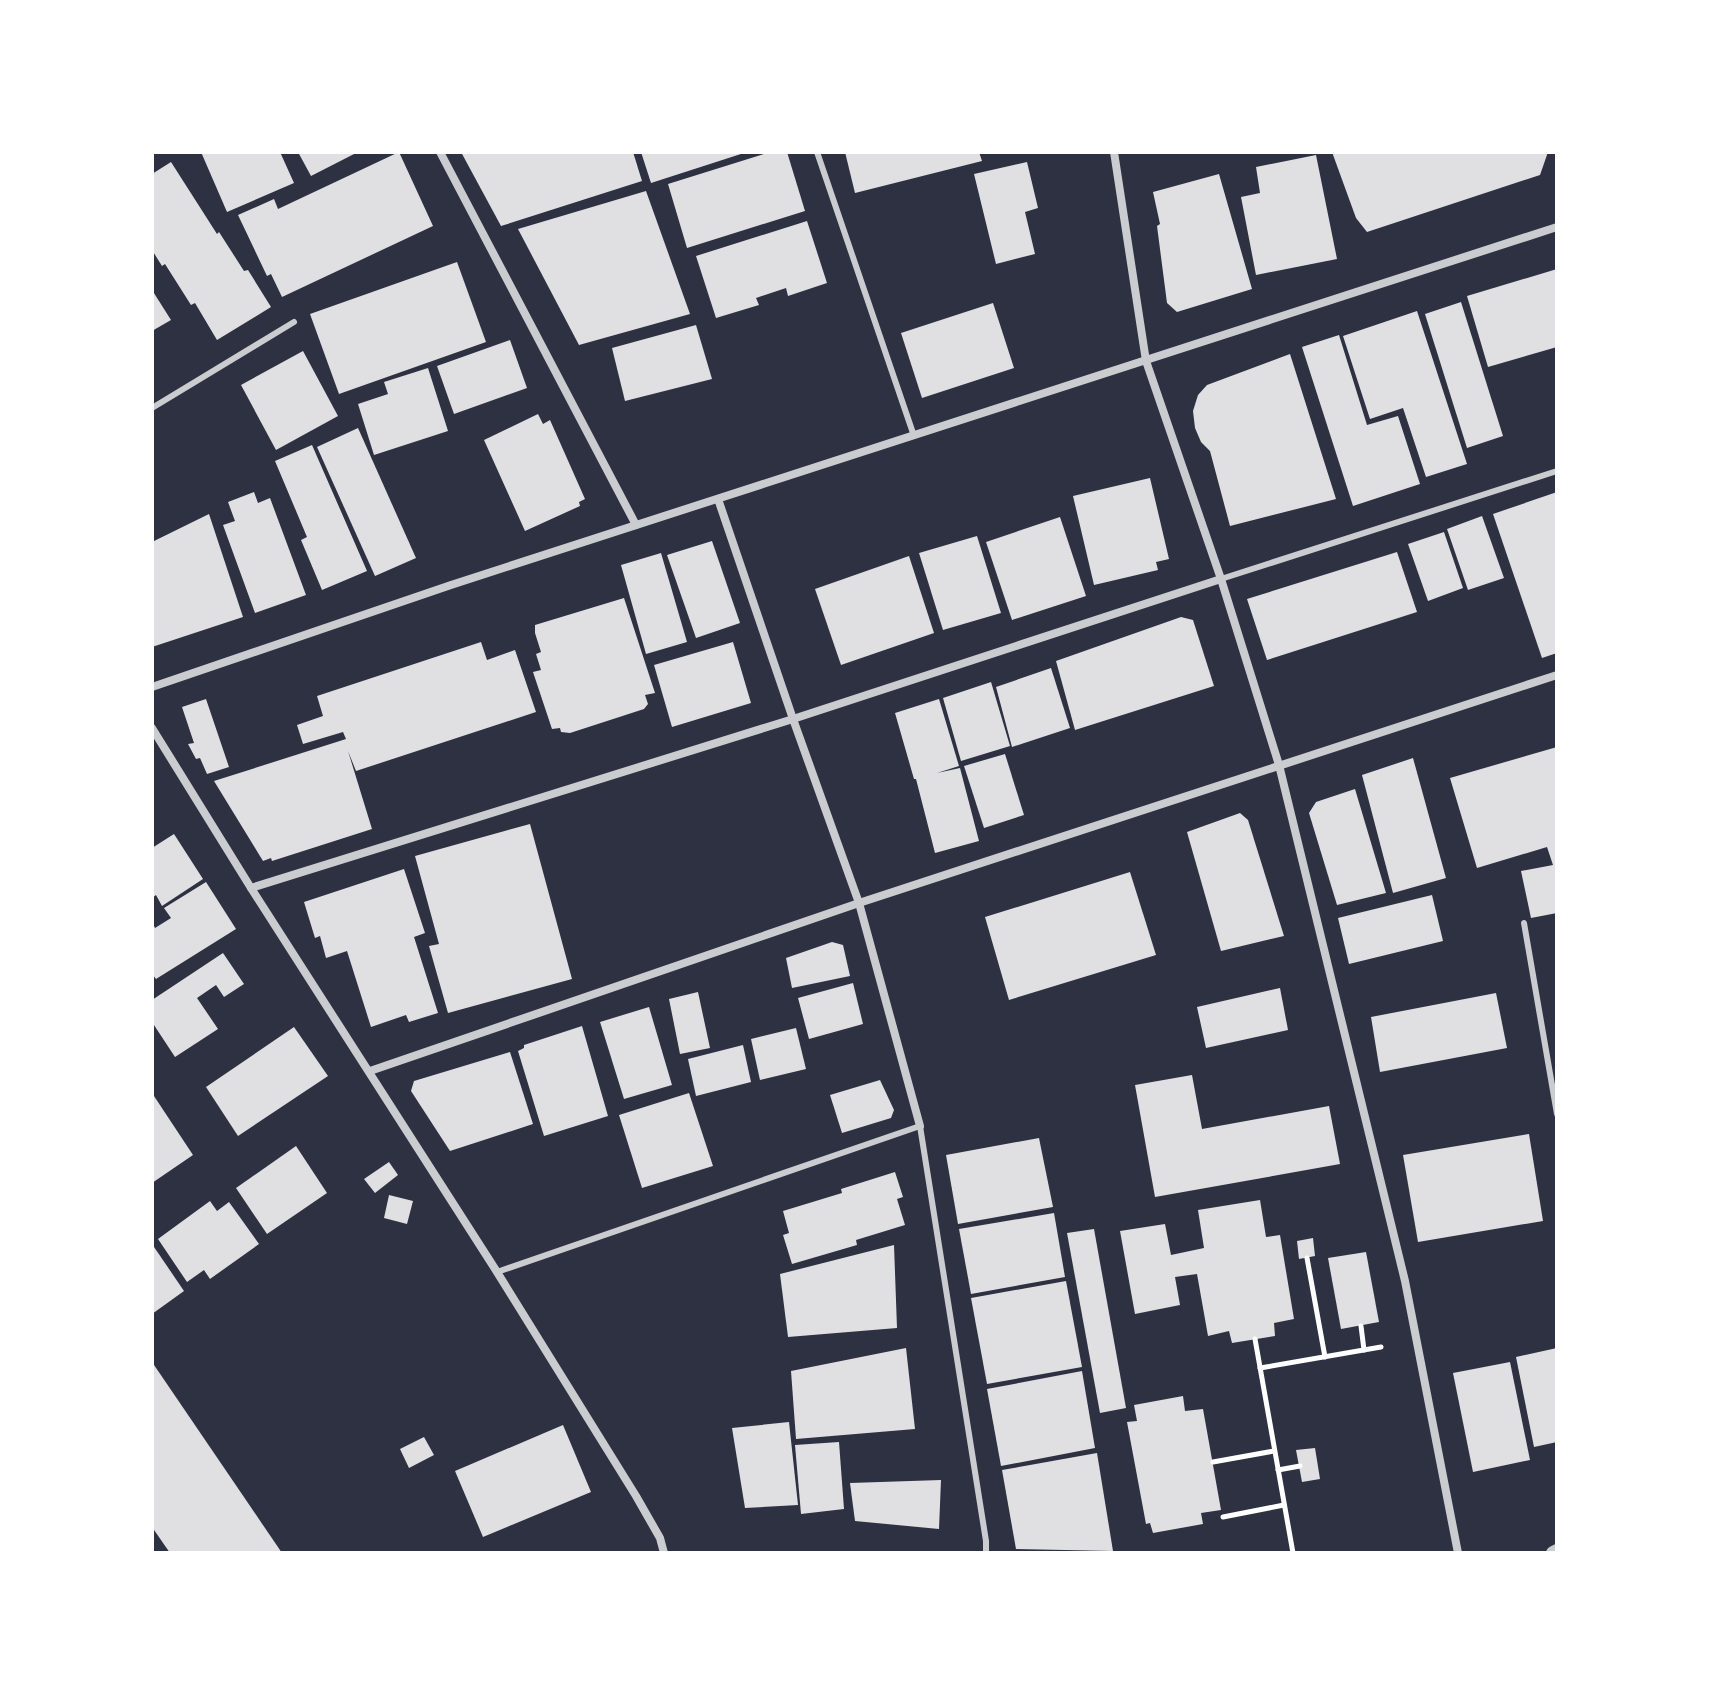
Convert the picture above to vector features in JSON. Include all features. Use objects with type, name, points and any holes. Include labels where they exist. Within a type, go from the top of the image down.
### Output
[{"type":"street","points":[[440,152],[636,525]]},
{"type":"street","points":[[1114,152],[1146,361],[1221,579],[1279,765],[1402,1266],[1458,1553]]},
{"type":"street","points":[[152,687],[451,585],[1557,227]]},
{"type":"street","points":[[718,499],[859,903],[920,1126]]},
{"type":"street","points":[[251,888],[793,719],[1221,579]]},
{"type":"street","points":[[370,1071],[859,903],[1557,675]]},
{"type":"street","points":[[152,728],[497,1272],[636,1496],[660,1538],[664,1553]]},
{"type":"lane","points":[[817,152],[914,436]]},
{"type":"lane","points":[[152,408],[294,322]]},
{"type":"lane","points":[[1221,579],[1557,471]]},
{"type":"lane","points":[[1524,923],[1557,1114]]},
{"type":"lane","points":[[497,1272],[920,1126],[986,1553]]},
{"type":"path","points":[[1307,1258],[1325,1357]]},
{"type":"path","points":[[1361,1326],[1364,1350]]},
{"type":"path","points":[[1255,1339],[1293,1553]]},
{"type":"path","points":[[1260,1368],[1417,1340]]},
{"type":"path","points":[[1213,1462],[1274,1451]]},
{"type":"path","points":[[1278,1470],[1300,1466]]},
{"type":"path","points":[[1223,1517],[1284,1505]]},
{"type":"building","points":[[201,152],[280,152],[294,183],[227,212]]},
{"type":"building","points":[[298,152],[358,152],[311,176]]},
{"type":"building","points":[[399,152],[433,226],[282,297],[271,274],[267,276],[238,215],[274,199],[278,209]]},
{"type":"building","points":[[461,152],[633,152],[642,181],[501,226]]},
{"type":"building","points":[[641,152],[743,152],[744,153],[651,183]]},
{"type":"building","points":[[770,152],[787,152],[805,211],[687,248],[668,184]]},
{"type":"building","points":[[845,152],[979,152],[982,161],[855,193]]},
{"type":"building","points":[[1332,152],[1548,152],[1540,175],[1367,232],[1356,218]]},
{"type":"building","points":[[1316,155],[1337,259],[1256,275],[1241,197],[1260,193],[1256,167]]},
{"type":"building","points":[[171,162],[217,234],[219,232],[244,271],[248,270],[271,307],[217,340],[195,303],[191,305],[165,264],[162,266],[152,250],[152,174]]},
{"type":"building","points":[[1027,162],[1038,208],[1025,212],[1035,254],[996,264],[974,174]]},
{"type":"building","points":[[1219,174],[1252,289],[1177,312],[1167,303],[1157,226],[1160,224],[1153,192]]},
{"type":"building","points":[[646,191],[690,314],[579,345],[518,229]]},
{"type":"building","points":[[807,221],[827,283],[788,296],[786,288],[756,298],[759,305],[716,318],[696,256]]},
{"type":"building","points":[[457,262],[486,342],[339,394],[310,314]]},
{"type":"building","points":[[1557,269],[1557,347],[1488,367],[1467,296]]},
{"type":"building","points":[[152,290],[171,320],[152,331]]},
{"type":"building","points":[[1461,302],[1503,436],[1467,448],[1425,314]]},
{"type":"building","points":[[993,303],[1014,368],[922,398],[901,333]]},
{"type":"building","points":[[1417,311],[1467,464],[1426,477],[1403,408],[1370,419],[1343,336]]},
{"type":"building","points":[[696,325],[712,379],[625,401],[612,348]]},
{"type":"building","points":[[1339,335],[1367,425],[1398,416],[1420,484],[1353,506],[1302,347]]},
{"type":"building","points":[[510,340],[527,388],[454,414],[437,366]]},
{"type":"building","points":[[303,351],[338,416],[276,450],[241,385]]},
{"type":"building","points":[[1290,354],[1336,499],[1230,526],[1210,451],[1201,442],[1195,428],[1193,411],[1198,395],[1207,385]]},
{"type":"building","points":[[428,368],[448,431],[374,455],[358,404],[388,394],[384,382]]},
{"type":"building","points":[[538,414],[543,424],[550,420],[585,499],[579,502],[580,506],[525,531],[484,440]]},
{"type":"building","points":[[358,428],[416,558],[375,576],[317,447]]},
{"type":"building","points":[[312,445],[367,571],[322,590],[301,540],[307,537],[275,461]]},
{"type":"building","points":[[1150,478],[1169,559],[1156,562],[1158,570],[1094,585],[1073,496]]},
{"type":"building","points":[[254,492],[258,503],[270,498],[306,595],[255,613],[223,525],[235,521],[228,502]]},
{"type":"building","points":[[1557,492],[1557,653],[1542,658],[1493,514]]},
{"type":"building","points":[[209,514],[243,617],[152,647],[152,542]]},
{"type":"building","points":[[1482,516],[1504,578],[1468,590],[1447,529]]},
{"type":"building","points":[[1060,517],[1086,596],[1012,620],[986,542]]},
{"type":"building","points":[[1444,532],[1463,588],[1428,601],[1408,544]]},
{"type":"building","points":[[977,536],[1001,613],[943,630],[919,553]]},
{"type":"building","points":[[712,541],[740,623],[696,638],[667,555]]},
{"type":"building","points":[[1397,552],[1417,612],[1267,660],[1247,599]]},
{"type":"building","points":[[661,553],[687,642],[646,654],[621,565]]},
{"type":"building","points":[[909,556],[934,633],[841,665],[815,589]]},
{"type":"building","points":[[624,598],[655,693],[645,695],[648,704],[644,709],[570,733],[561,732],[560,728],[552,729],[533,672],[541,670],[536,654],[541,652],[535,625]]},
{"type":"building","points":[[1181,617],[1193,620],[1214,686],[1075,730],[1056,661]]},
{"type":"building","points":[[481,642],[487,660],[515,650],[536,712],[356,771],[348,751],[372,829],[272,861],[271,858],[263,861],[214,781],[346,739],[343,732],[303,744],[297,725],[323,716],[317,696]]},
{"type":"building","points":[[733,642],[751,703],[672,727],[654,665]]},
{"type":"building","points":[[1051,668],[1070,728],[1012,747],[996,687]]},
{"type":"building","points":[[991,682],[1010,746],[961,761],[943,698]]},
{"type":"building","points":[[206,699],[229,767],[207,774],[200,758],[196,759],[188,744],[194,743],[182,707]]},
{"type":"building","points":[[939,699],[959,766],[937,773],[960,768],[979,841],[935,853],[895,713]]},
{"type":"building","points":[[1557,747],[1557,913],[1531,918],[1521,871],[1553,865],[1547,847],[1477,868],[1450,778]]},
{"type":"building","points":[[1005,754],[1024,815],[984,828],[964,766]]},
{"type":"building","points":[[1413,758],[1446,878],[1393,893],[1362,775]]},
{"type":"building","points":[[1355,789],[1386,893],[1337,905],[1309,813],[1316,802]]},
{"type":"building","points":[[1240,813],[1248,820],[1284,936],[1221,951],[1187,832]]},
{"type":"building","points":[[530,824],[572,979],[448,1013],[429,946],[439,944],[415,856]]},
{"type":"building","points":[[174,834],[203,879],[162,906],[156,895],[152,898],[152,848]]},
{"type":"building","points":[[404,869],[425,933],[414,937],[438,1013],[409,1022],[406,1015],[371,1027],[347,951],[326,958],[320,936],[315,938],[304,902]]},
{"type":"building","points":[[1130,872],[1156,955],[1009,1000],[985,917]]},
{"type":"building","points":[[206,882],[236,929],[156,979],[152,974],[152,922],[155,928],[171,918],[164,908]]},
{"type":"building","points":[[1432,895],[1443,941],[1349,964],[1338,918]]},
{"type":"building","points":[[832,942],[843,945],[850,976],[792,988],[786,958]]},
{"type":"building","points":[[223,953],[244,984],[224,997],[216,985],[197,998],[218,1029],[175,1057],[152,1022],[152,1000]]},
{"type":"building","points":[[853,983],[863,1024],[809,1039],[798,998]]},
{"type":"building","points":[[1280,988],[1288,1030],[1206,1048],[1197,1007]]},
{"type":"building","points":[[698,992],[710,1048],[680,1054],[669,999]]},
{"type":"building","points":[[1496,993],[1507,1048],[1380,1072],[1371,1017]]},
{"type":"building","points":[[649,1007],[672,1085],[624,1099],[600,1022]]},
{"type":"building","points":[[582,1026],[608,1116],[544,1136],[518,1051],[524,1045]]},
{"type":"building","points":[[294,1027],[328,1076],[238,1136],[206,1087]]},
{"type":"building","points":[[796,1028],[806,1069],[760,1080],[751,1039]]},
{"type":"building","points":[[743,1045],[751,1082],[696,1096],[688,1059]]},
{"type":"building","points":[[510,1052],[533,1124],[450,1151],[411,1091],[414,1081]]},
{"type":"building","points":[[1192,1075],[1202,1129],[1329,1106],[1340,1164],[1155,1197],[1135,1085]]},
{"type":"building","points":[[880,1080],[894,1110],[891,1118],[842,1133],[830,1095]]},
{"type":"building","points":[[152,1093],[193,1155],[152,1183]]},
{"type":"building","points":[[689,1093],[713,1166],[642,1188],[619,1115]]},
{"type":"building","points":[[1529,1134],[1543,1221],[1418,1242],[1403,1155]]},
{"type":"building","points":[[1039,1138],[1053,1207],[958,1224],[946,1155]]},
{"type":"building","points":[[296,1146],[327,1193],[267,1234],[236,1188]]},
{"type":"building","points":[[389,1162],[398,1175],[375,1193],[364,1179]]},
{"type":"building","points":[[895,1172],[903,1197],[897,1199],[905,1225],[856,1240],[857,1245],[792,1264],[783,1235],[789,1233],[783,1211],[842,1193],[841,1189]]},
{"type":"building","points":[[389,1195],[413,1201],[407,1224],[384,1218]]},
{"type":"building","points":[[1260,1200],[1266,1237],[1280,1235],[1294,1319],[1274,1323],[1275,1336],[1232,1343],[1229,1331],[1208,1336],[1197,1274],[1175,1277],[1180,1305],[1135,1314],[1120,1231],[1165,1224],[1171,1255],[1204,1248],[1198,1210]]},
{"type":"building","points":[[210,1201],[217,1211],[229,1202],[259,1244],[210,1279],[204,1270],[187,1282],[158,1239]]},
{"type":"building","points":[[1054,1213],[1065,1277],[971,1294],[959,1229]]},
{"type":"building","points":[[1094,1229],[1126,1408],[1100,1413],[1067,1233]]},
{"type":"building","points":[[1313,1238],[1315,1256],[1299,1259],[1297,1241]]},
{"type":"building","points":[[152,1244],[184,1291],[152,1314]]},
{"type":"building","points":[[894,1245],[897,1328],[788,1337],[780,1274]]},
{"type":"building","points":[[1366,1252],[1379,1322],[1341,1329],[1328,1258]]},
{"type":"building","points":[[1066,1281],[1082,1367],[987,1384],[971,1298]]},
{"type":"building","points":[[906,1348],[915,1429],[796,1439],[791,1371]]},
{"type":"building","points":[[1557,1348],[1557,1442],[1534,1447],[1516,1357]]},
{"type":"building","points":[[152,1362],[282,1553],[170,1553],[152,1527]]},
{"type":"building","points":[[1510,1362],[1530,1460],[1473,1472],[1453,1373]]},
{"type":"building","points":[[1082,1371],[1095,1448],[1001,1466],[987,1389]]},
{"type":"building","points":[[1183,1396],[1185,1411],[1203,1409],[1221,1510],[1201,1513],[1203,1524],[1153,1533],[1150,1523],[1146,1524],[1127,1422],[1137,1421],[1134,1405]]},
{"type":"building","points":[[789,1422],[798,1505],[745,1508],[732,1428]]},
{"type":"building","points":[[563,1425],[591,1492],[483,1537],[455,1471]]},
{"type":"building","points":[[424,1437],[434,1455],[409,1468],[400,1449]]},
{"type":"building","points":[[839,1442],[844,1509],[801,1514],[795,1445]]},
{"type":"building","points":[[1315,1448],[1320,1479],[1302,1482],[1296,1450]]},
{"type":"building","points":[[1097,1453],[1113,1551],[1016,1549],[1002,1470]]},
{"type":"building","points":[[941,1480],[939,1529],[855,1521],[850,1483]]}]
